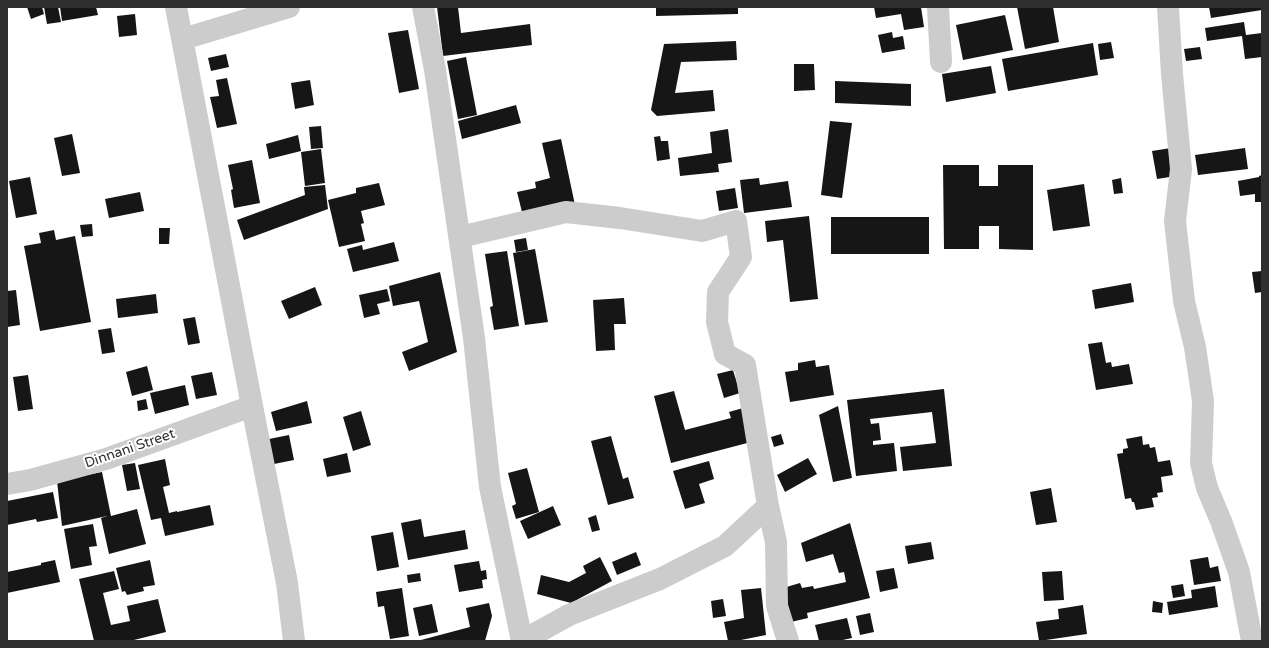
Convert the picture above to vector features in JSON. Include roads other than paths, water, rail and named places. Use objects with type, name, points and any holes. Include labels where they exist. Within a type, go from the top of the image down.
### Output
[{"type":"street","points":[[176,7],[287,583],[294,641]]},
{"type":"street","points":[[183,39],[289,7]]},
{"type":"street","points":[[423,7],[435,70],[460,237],[474,338],[490,487],[522,641],[569,615],[660,579],[725,546],[768,506]]},
{"type":"street","points":[[938,7],[941,62]]},
{"type":"street","points":[[1168,7],[1172,74],[1181,169],[1175,221],[1184,301],[1195,347],[1203,401],[1202,463],[1207,488],[1221,521],[1239,572],[1252,641]]},
{"type":"street","points":[[460,237],[566,212],[620,218],[702,231],[736,221],[741,257],[718,292],[717,322],[725,354],[745,366],[768,506],[776,542],[777,606],[788,641]]},
{"type":"street","name":"Dinnani Street","points":[[7,484],[30,480],[106,459],[252,406]]}]
